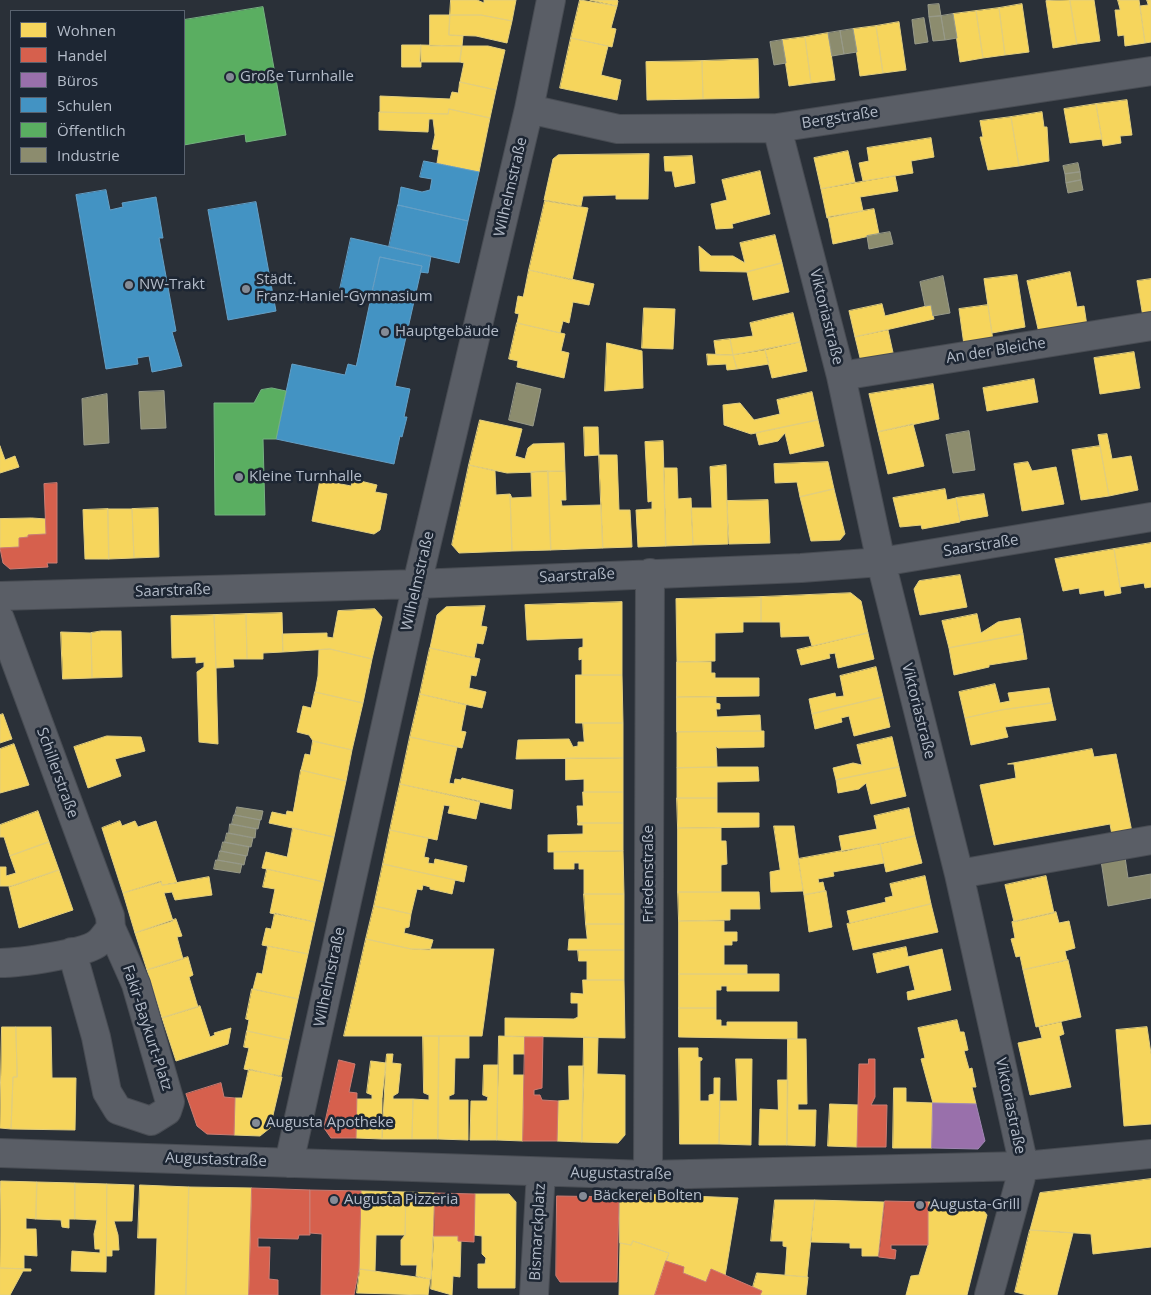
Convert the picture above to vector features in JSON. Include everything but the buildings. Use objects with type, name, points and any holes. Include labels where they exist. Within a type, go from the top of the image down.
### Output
[{"type":"street","name":"Wilhelmstraße","points":[[289,1163],[417,584],[529,110],[551,0]]},
{"type":"street","name":"Bergstraße","points":[[529,110],[618,129],[777,128],[1151,71]]},
{"type":"street","name":"Viktoriastraße","points":[[777,128],[841,376],[881,562],[959,874],[1024,1166],[989,1295]]},
{"type":"street","name":"An der Bleiche","points":[[841,376],[1151,326]]},
{"type":"street","name":"Saarstraße","points":[[0,596],[417,584],[801,568],[881,562],[1151,517]]},
{"type":"street","name":"Friedenstraße","points":[[648,1176],[650,573]]},
{"type":"street","name":"Schillerstraße","points":[[0,620],[110,916],[111,928]]},
{"type":"street","points":[[959,874],[1151,840]]},
{"type":"street","points":[[0,963],[18,963],[72,952],[98,944],[111,928]]},
{"type":"street","name":"Fakir-Baykurt-Platz","points":[[111,928],[136,984],[170,1102],[167,1111],[151,1121]]},
{"type":"street","points":[[72,952],[96,1038],[107,1092],[118,1110],[151,1121],[150,1157]]},
{"type":"street","name":"Augustastraße","points":[[0,1153],[648,1176],[1024,1166],[1151,1154]]},
{"type":"street","name":"Bismarckplatz","points":[[537,1294],[542,1172]]},
{"type":"place","name":"Große Turnhalle","points":[[230,77]]},
{"type":"place","name":"NW-Trakt","points":[[129,285]]},
{"type":"place","name":"Städt. Franz-Haniel-Gymnasium","points":[[246,289]]},
{"type":"place","name":"Hauptgebäude","points":[[385,332]]},
{"type":"place","name":"Kleine Turnhalle","points":[[239,477]]},
{"type":"place","name":"Augusta Apotheke","points":[[256,1123]]},
{"type":"place","name":"Bäckerei Bolten","points":[[583,1196]]},
{"type":"place","name":"Augusta Pizzeria","points":[[334,1200]]},
{"type":"place","name":"Augusta-Grill","points":[[920,1205]]}]
